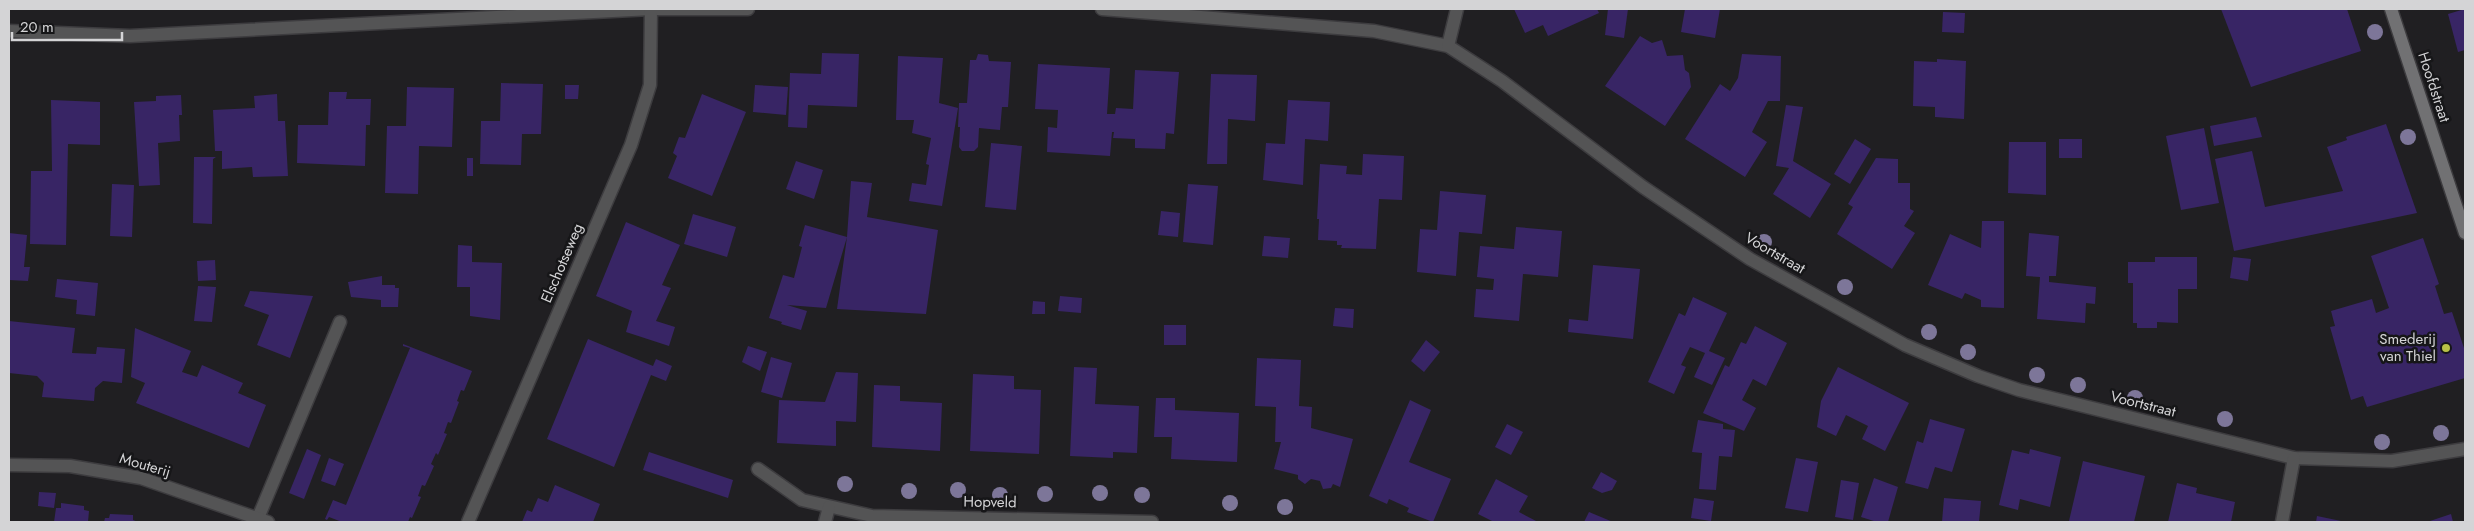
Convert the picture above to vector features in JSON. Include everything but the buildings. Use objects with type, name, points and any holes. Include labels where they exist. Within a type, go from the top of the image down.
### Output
[{"type":"street","points":[[9,30],[130,36],[651,9],[748,9]]},
{"type":"street","name":"Elschotseweg","points":[[468,522],[631,145],[650,85],[651,9]]},
{"type":"street","name":"Voortstraat","points":[[1102,9],[1374,30],[1448,46],[1502,81],[1643,188],[1750,259],[1905,345],[1978,376],[2019,390],[2294,458],[2392,461],[2465,449]]},
{"type":"street","points":[[1448,46],[1457,9]]},
{"type":"street","name":"Hoofdstraat","points":[[2391,9],[2465,232]]},
{"type":"street","points":[[263,520],[340,322]]},
{"type":"street","points":[[2282,522],[2294,458]]},
{"type":"street","name":"Mouterij","points":[[9,465],[70,466],[105,470],[141,478],[263,520]]},
{"type":"street","name":"Hopveld","points":[[758,469],[802,500],[872,516],[1152,522]]},
{"type":"street","points":[[825,522],[829,507]]},
{"type":"place","name":"Smederij van Thiel","points":[[2446,348]]}]
